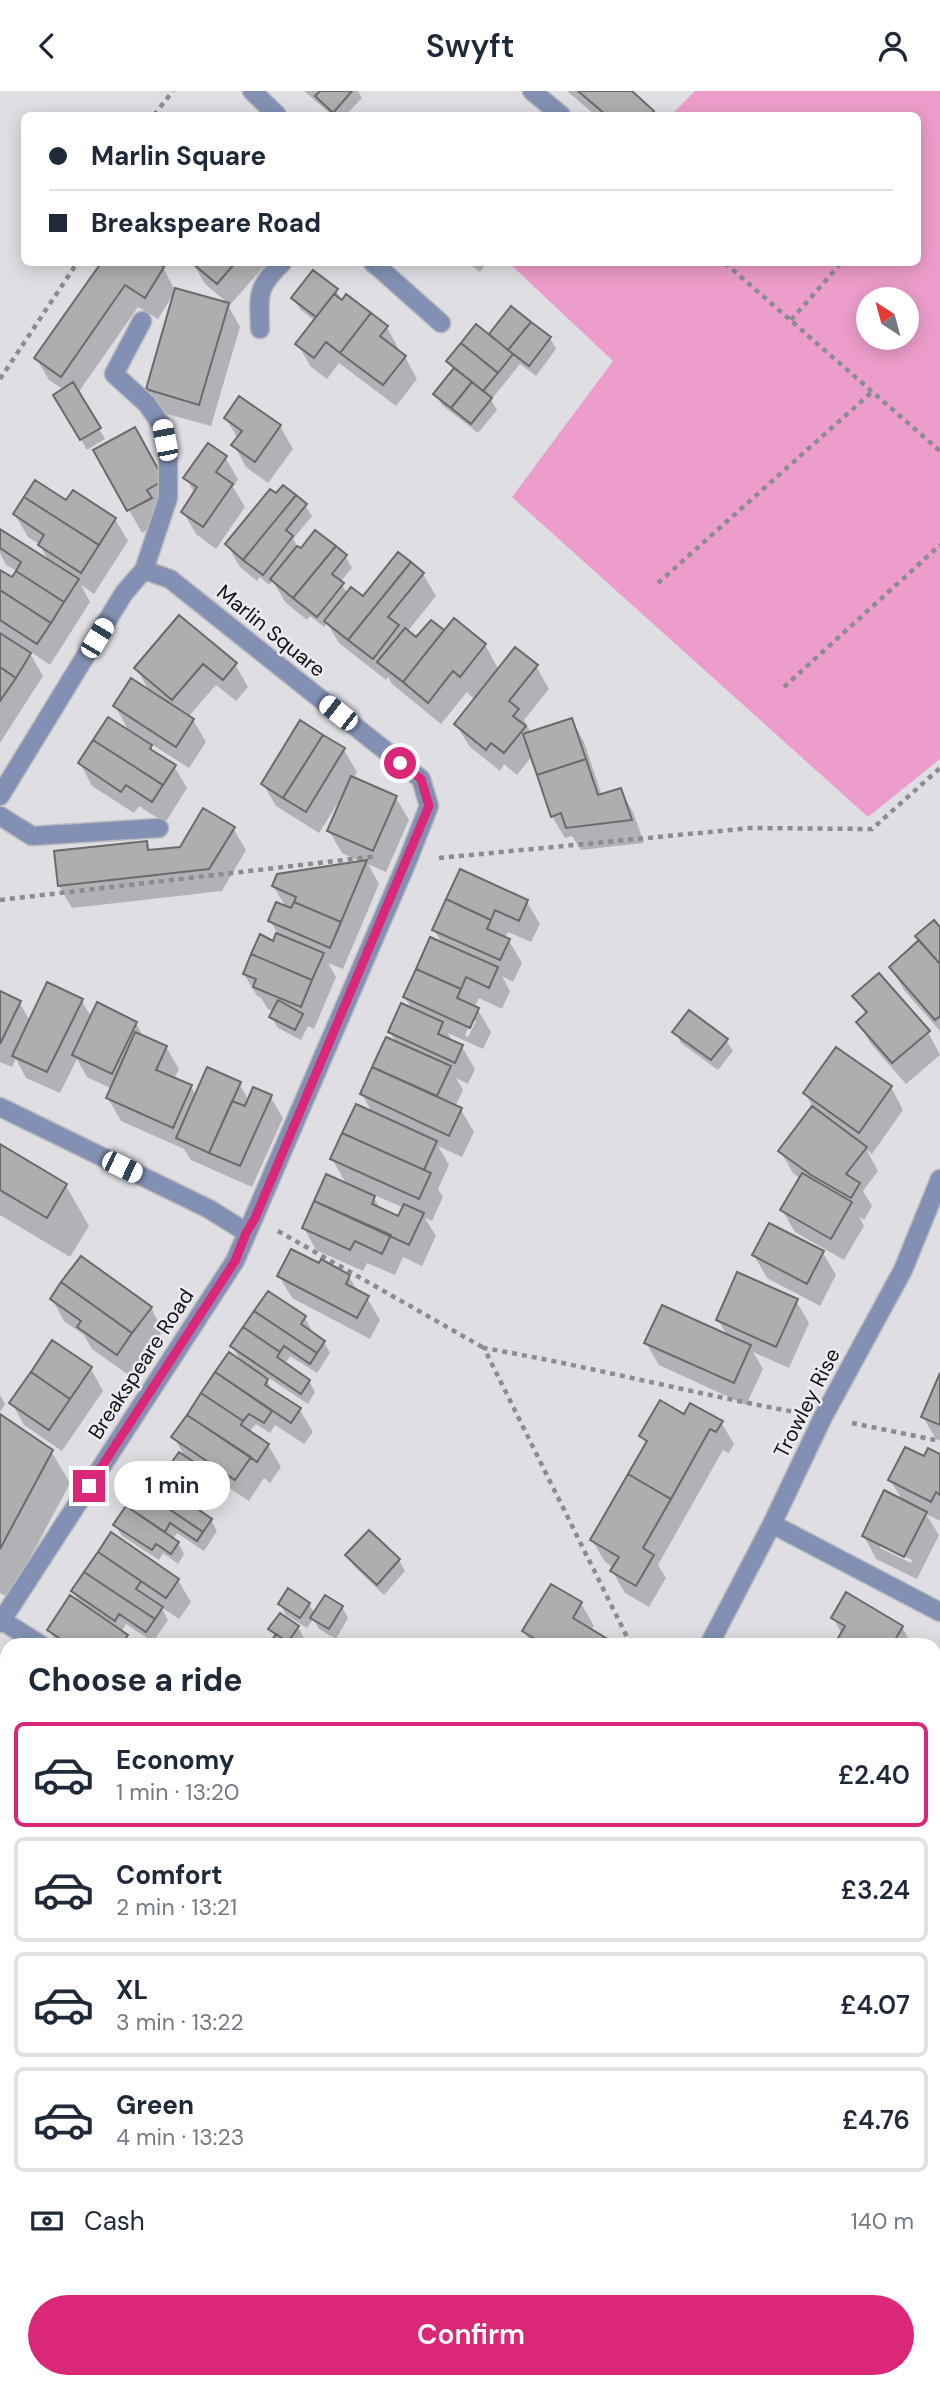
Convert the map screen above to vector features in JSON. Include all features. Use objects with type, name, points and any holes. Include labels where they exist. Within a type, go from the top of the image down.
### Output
[{"type":"street","points":[[252,91],[274,112]]},
{"type":"street","points":[[532,91],[557,112]]},
{"type":"street","points":[[260,329],[259,293],[267,278],[279,266]]},
{"type":"street","points":[[377,266],[441,323]]},
{"type":"street","points":[[0,796],[124,593],[144,570],[168,498],[168,454],[162,426],[147,404],[114,374],[142,321]]},
{"type":"street","name":"Marlin Square","points":[[144,570],[170,579],[421,779],[429,806],[251,1225]]},
{"type":"street","points":[[0,816],[32,836],[159,828]]},
{"type":"street","points":[[0,1107],[209,1209],[251,1225]]},
{"type":"street","name":"Trowley Rise","points":[[713,1638],[772,1524],[823,1417],[903,1269],[940,1179]]},
{"type":"street","name":"Breakspeare Road","points":[[0,1621],[235,1261],[251,1225]]},
{"type":"street","points":[[772,1524],[940,1612]]},
{"type":"street","points":[[0,1621],[28,1638]]},
{"type":"path","points":[[157,112],[173,91]]},
{"type":"path","points":[[0,379],[75,266]]},
{"type":"path","points":[[728,266],[940,451]]},
{"type":"path","points":[[791,320],[838,266]]},
{"type":"path","points":[[658,583],[873,391]]},
{"type":"path","points":[[784,687],[940,545]]},
{"type":"path","points":[[0,900],[377,856],[407,862],[751,828],[872,829],[940,768]]},
{"type":"path","points":[[251,1225],[484,1348],[560,1361],[730,1400],[940,1441]]},
{"type":"path","points":[[484,1348],[628,1638]]},
{"type":"shaded area","points":[[695,91],[940,91],[940,759],[868,817],[512,497],[613,361],[512,266],[921,266],[921,112],[674,112]]},
{"type":"building","points":[[320,91],[352,91],[334,112],[315,96]]},
{"type":"building","points":[[578,91],[632,91],[654,111],[653,112],[602,112]]},
{"type":"building","points":[[99,266],[164,267],[145,298],[125,285],[61,377],[34,358]]},
{"type":"building","points":[[196,266],[232,266],[217,284]]},
{"type":"building","points":[[313,270],[338,289],[316,317],[291,298]]},
{"type":"building","points":[[175,288],[229,303],[199,405],[146,389]]},
{"type":"building","points":[[334,294],[342,300],[346,294],[371,313],[340,353],[326,342],[314,358],[295,344]]},
{"type":"building","points":[[511,306],[531,322],[508,350],[489,334]]},
{"type":"building","points":[[371,313],[388,326],[380,336],[406,356],[383,385],[340,353]]},
{"type":"building","points":[[531,322],[551,337],[529,366],[508,350]]},
{"type":"building","points":[[476,324],[513,354],[498,373],[461,343]]},
{"type":"building","points":[[461,343],[498,373],[483,391],[446,361]]},
{"type":"building","points":[[454,368],[472,382],[451,408],[433,394]]},
{"type":"building","points":[[73,382],[101,428],[80,440],[53,395]]},
{"type":"building","points":[[472,382],[492,398],[471,424],[451,408]]},
{"type":"building","points":[[239,396],[281,425],[255,462],[231,445],[242,431],[224,418]]},
{"type":"building","points":[[135,427],[164,480],[147,490],[152,498],[127,511],[93,450]]},
{"type":"building","points":[[208,443],[227,456],[216,472],[233,484],[203,527],[181,512],[197,487],[183,478]]},
{"type":"building","points":[[35,480],[66,500],[73,490],[116,518],[99,545],[24,497]]},
{"type":"building","points":[[283,485],[296,495],[243,560],[225,544],[270,489],[276,493]]},
{"type":"building","points":[[296,495],[307,504],[286,530],[293,536],[263,575],[243,560]]},
{"type":"building","points":[[24,497],[99,545],[81,573],[38,545],[44,535],[13,514]]},
{"type":"building","points":[[0,529],[79,579],[64,602],[16,571],[21,562],[0,548]]},
{"type":"building","points":[[315,530],[336,546],[293,598],[270,579],[297,546],[301,548]]},
{"type":"building","points":[[336,546],[347,555],[332,574],[344,583],[317,617],[293,598]]},
{"type":"building","points":[[398,552],[411,562],[348,640],[324,621],[351,587],[363,596]]},
{"type":"building","points":[[411,562],[424,573],[388,617],[399,625],[373,659],[348,640]]},
{"type":"building","points":[[0,570],[12,577],[16,571],[64,602],[51,623],[0,590]]},
{"type":"building","points":[[0,590],[51,623],[37,644],[0,620]]},
{"type":"building","points":[[179,615],[237,663],[223,680],[203,664],[172,700],[134,668]]},
{"type":"building","points":[[454,618],[486,644],[460,677],[453,671],[428,703],[403,682]]},
{"type":"building","points":[[431,620],[444,630],[403,682],[377,662],[405,628],[416,637]]},
{"type":"building","points":[[0,633],[31,653],[16,678],[0,667]]},
{"type":"building","points":[[515,647],[538,665],[509,701],[519,709],[513,716],[526,726],[504,753],[491,743],[486,750],[454,724]]},
{"type":"building","points":[[0,667],[16,678],[0,701]]},
{"type":"building","points":[[131,678],[194,719],[176,747],[113,706]]},
{"type":"building","points":[[108,717],[152,745],[150,749],[176,765],[163,785],[93,740]]},
{"type":"building","points":[[572,718],[586,759],[537,775],[523,734]]},
{"type":"building","points":[[300,720],[323,735],[283,798],[261,784]]},
{"type":"building","points":[[323,735],[345,748],[306,812],[283,798]]},
{"type":"building","points":[[93,740],[163,785],[152,802],[126,785],[121,792],[78,763]]},
{"type":"building","points":[[586,759],[598,795],[621,788],[632,820],[566,828],[561,813],[551,817],[537,775]]},
{"type":"building","points":[[351,776],[397,796],[373,851],[327,831]]},
{"type":"building","points":[[203,808],[235,827],[209,869],[58,886],[54,851],[147,841],[148,850],[180,847]]},
{"type":"building","points":[[367,860],[341,922],[294,902],[296,897],[272,886],[277,874]]},
{"type":"building","points":[[460,869],[528,900],[519,921],[495,910],[491,920],[446,899]]},
{"type":"building","points":[[446,899],[491,920],[487,929],[510,939],[500,960],[432,930]]},
{"type":"building","points":[[276,902],[291,908],[294,902],[341,922],[330,948],[268,921]]},
{"type":"building","points":[[934,920],[940,927],[940,964],[915,936]]},
{"type":"building","points":[[276,933],[324,953],[312,980],[251,954],[260,934],[273,941]]},
{"type":"building","points":[[430,937],[498,967],[489,988],[466,977],[461,989],[416,969]]},
{"type":"building","points":[[919,940],[940,964],[940,1016],[935,1020],[889,967]]},
{"type":"building","points":[[251,954],[312,980],[301,1007],[253,987],[256,979],[243,974]]},
{"type":"building","points":[[416,969],[461,989],[457,998],[479,1008],[470,1028],[403,997]]},
{"type":"building","points":[[879,973],[930,1031],[892,1063],[856,1022],[867,1012],[852,996]]},
{"type":"building","points":[[47,982],[83,999],[47,1072],[12,1056]]},
{"type":"building","points":[[0,991],[21,1001],[0,1044]]},
{"type":"building","points":[[278,1000],[303,1014],[295,1030],[269,1017]]},
{"type":"building","points":[[97,1002],[137,1022],[112,1074],[72,1055]]},
{"type":"building","points":[[401,1003],[443,1022],[438,1034],[463,1045],[455,1063],[388,1032]]},
{"type":"building","points":[[689,1010],[728,1039],[711,1060],[672,1032]]},
{"type":"building","points":[[135,1032],[167,1046],[156,1070],[192,1085],[173,1128],[106,1098]]},
{"type":"building","points":[[386,1037],[451,1066],[437,1096],[372,1067]]},
{"type":"building","points":[[836,1047],[892,1086],[859,1133],[803,1093]]},
{"type":"building","points":[[207,1067],[241,1082],[209,1153],[176,1138]]},
{"type":"building","points":[[372,1067],[462,1108],[449,1136],[360,1094]]},
{"type":"building","points":[[253,1087],[272,1095],[240,1166],[209,1153],[232,1101],[245,1106]]},
{"type":"building","points":[[356,1104],[437,1141],[424,1170],[342,1133]]},
{"type":"building","points":[[812,1106],[867,1147],[846,1174],[860,1183],[851,1198],[811,1175],[778,1151]]},
{"type":"building","points":[[342,1133],[431,1173],[419,1199],[330,1159]]},
{"type":"building","points":[[0,1144],[67,1184],[47,1218],[0,1190]]},
{"type":"building","points":[[802,1173],[852,1202],[831,1239],[780,1210]]},
{"type":"building","points":[[326,1174],[375,1196],[372,1204],[398,1216],[404,1204],[424,1213],[409,1245],[314,1201]]},
{"type":"building","points":[[314,1201],[391,1235],[382,1254],[355,1241],[350,1250],[302,1228]]},
{"type":"building","points":[[769,1223],[824,1251],[807,1284],[752,1255]]},
{"type":"building","points":[[291,1249],[319,1263],[321,1259],[350,1275],[346,1284],[369,1296],[357,1318],[277,1276]]},
{"type":"building","points":[[81,1256],[152,1307],[132,1333],[61,1282]]},
{"type":"building","points":[[737,1272],[798,1299],[776,1347],[716,1320]]},
{"type":"building","points":[[61,1282],[132,1333],[117,1355],[77,1327],[81,1321],[50,1299]]},
{"type":"building","points":[[268,1291],[306,1316],[301,1324],[325,1341],[317,1353],[254,1311]]},
{"type":"building","points":[[662,1305],[751,1345],[734,1383],[644,1343]]},
{"type":"building","points":[[254,1311],[317,1353],[310,1364],[284,1346],[280,1352],[243,1327]]},
{"type":"building","points":[[243,1327],[280,1352],[277,1357],[310,1380],[301,1394],[230,1346]]},
{"type":"building","points":[[52,1340],[92,1367],[70,1399],[31,1372]]},
{"type":"building","points":[[229,1352],[268,1379],[265,1385],[301,1408],[291,1423],[215,1372]]},
{"type":"building","points":[[31,1372],[70,1399],[49,1430],[9,1403]]},
{"type":"building","points":[[215,1372],[272,1411],[264,1423],[249,1414],[243,1421],[201,1393]]},
{"type":"building","points":[[940,1373],[940,1425],[921,1417]]},
{"type":"building","points":[[201,1393],[243,1421],[241,1425],[269,1444],[257,1462],[187,1415]]},
{"type":"building","points":[[660,1400],[684,1414],[690,1403],[723,1421],[716,1432],[710,1429],[671,1499],[628,1474],[647,1441],[639,1436]]},
{"type":"building","points":[[0,1414],[53,1450],[0,1549]]},
{"type":"building","points":[[187,1415],[251,1457],[235,1480],[171,1437]]},
{"type":"building","points":[[905,1447],[924,1456],[928,1448],[940,1454],[940,1495],[936,1492],[931,1502],[888,1480]]},
{"type":"building","points":[[179,1452],[206,1470],[190,1495],[162,1476]]},
{"type":"building","points":[[151,1469],[190,1495],[186,1501],[212,1519],[203,1532],[138,1488]]},
{"type":"building","points":[[628,1474],[671,1499],[643,1548],[654,1555],[636,1586],[610,1571],[619,1557],[590,1540]]},
{"type":"building","points":[[138,1488],[203,1532],[197,1541],[170,1523],[165,1532],[126,1506]]},
{"type":"building","points":[[884,1490],[927,1512],[904,1557],[862,1536]]},
{"type":"building","points":[[126,1506],[179,1542],[171,1554],[156,1544],[152,1550],[113,1525]]},
{"type":"building","points":[[369,1530],[400,1559],[377,1585],[345,1555]]},
{"type":"building","points":[[111,1532],[179,1579],[166,1598],[98,1552]]},
{"type":"building","points":[[98,1552],[141,1581],[136,1589],[163,1607],[155,1619],[84,1572]]},
{"type":"building","points":[[84,1572],[155,1619],[146,1632],[119,1614],[115,1621],[71,1591]]},
{"type":"building","points":[[551,1584],[582,1602],[573,1618],[606,1638],[534,1638],[522,1631]]},
{"type":"building","points":[[288,1588],[310,1603],[300,1618],[278,1604]]},
{"type":"building","points":[[846,1592],[903,1626],[896,1638],[838,1638],[845,1626],[831,1618]]},
{"type":"building","points":[[70,1595],[128,1635],[126,1638],[59,1638],[47,1630]]},
{"type":"building","points":[[325,1595],[343,1606],[329,1629],[310,1618]]},
{"type":"building","points":[[280,1613],[299,1626],[291,1638],[282,1638],[268,1629]]},
{"type":"route","points":[[89,1486],[235,1261],[255,1218],[429,806],[421,779],[400,763]]}]
